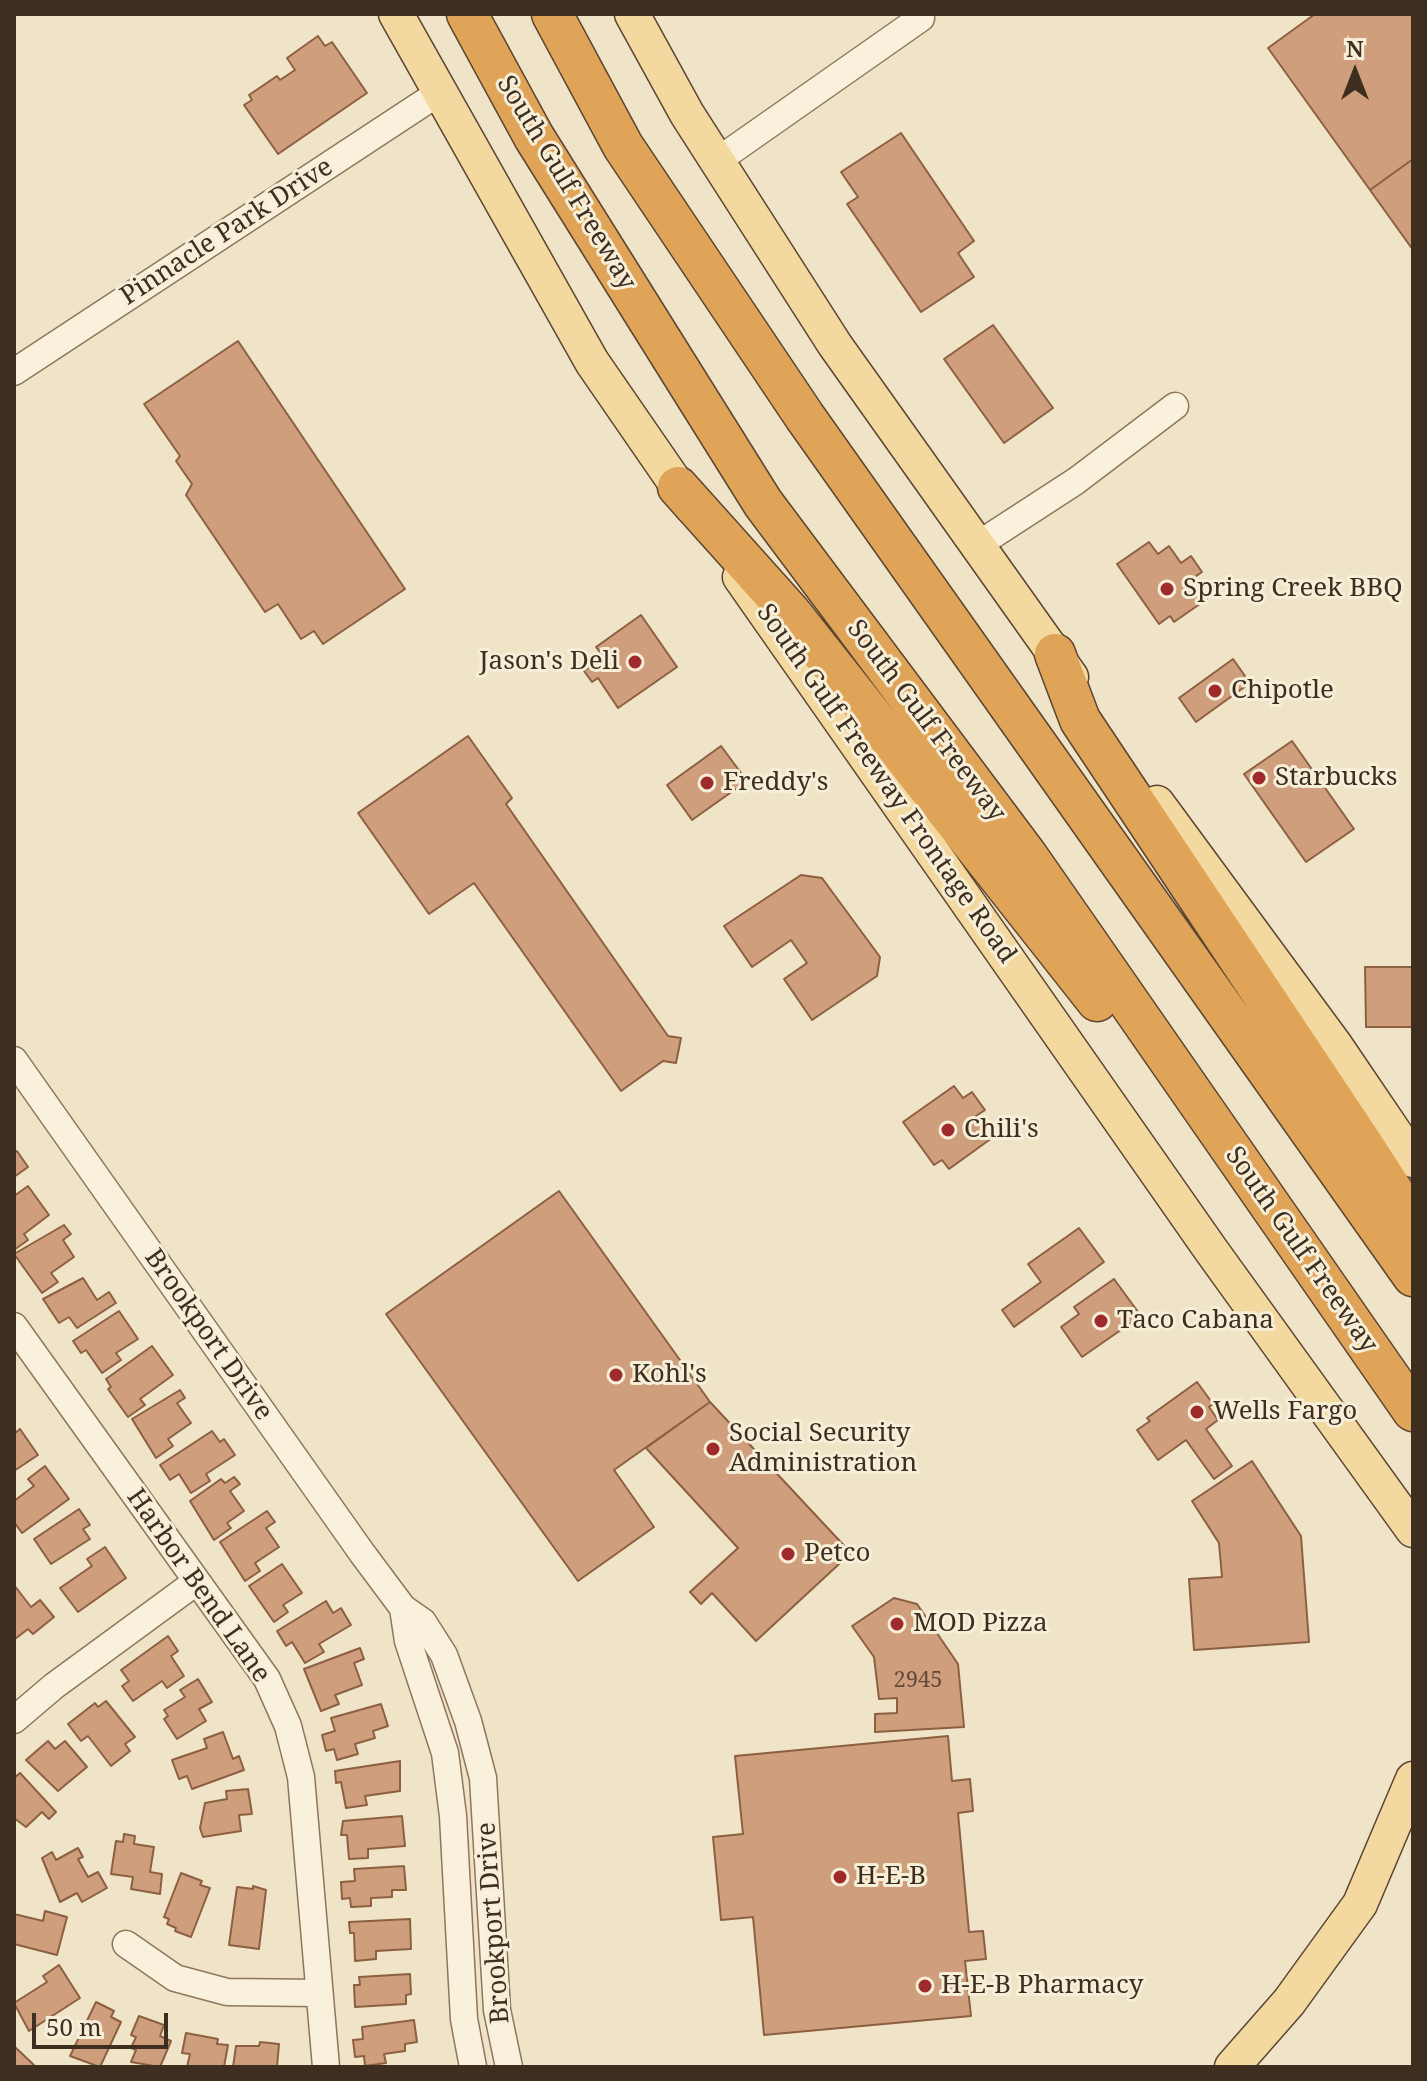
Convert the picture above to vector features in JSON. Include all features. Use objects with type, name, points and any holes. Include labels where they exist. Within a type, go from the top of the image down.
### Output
[{"type":"highway","name":"South Gulf Freeway","points":[[467,14],[534,137],[763,503],[1028,857],[1413,1411]]},
{"type":"highway","points":[[552,14],[623,146],[796,404],[1413,1276]]},
{"type":"highway","points":[[678,487],[790,612],[996,869],[1202,1142],[1328,1288]]},
{"type":"highway","points":[[1055,654],[1080,720],[1361,1142],[1412,1221],[1413,1230]]},
{"type":"main road","name":"South Gulf Freeway Frontage Road","points":[[396,14],[592,362],[852,740],[1413,1530]]},
{"type":"main road","points":[[632,14],[717,161],[835,345],[1055,654],[1154,800],[1335,1045],[1413,1160]]},
{"type":"main road","points":[[1232,2067],[1289,2002],[1360,1904],[1413,1779]]},
{"type":"street","points":[[717,161],[921,18]]},
{"type":"street","name":"Pinnacle Park Drive","points":[[14,372],[440,92]]},
{"type":"street","points":[[976,546],[1076,481],[1175,406]]},
{"type":"street","name":"Brookport Drive","points":[[14,1060],[403,1608],[423,1622],[444,1655],[468,1721],[483,1778],[497,2010],[509,2067]]},
{"type":"street","name":"Harbor Bend Lane","points":[[14,1326],[267,1679],[288,1726],[301,1777],[326,2067]]},
{"type":"street","points":[[14,1720],[54,1686],[196,1582]]},
{"type":"street","name":"Brookport Drive","points":[[403,1608],[408,1641],[445,1753],[453,1816],[464,2019],[473,2067]]},
{"type":"street","points":[[126,1944],[175,1978],[227,1992],[318,1993]]},
{"type":"building","points":[[1315,14],[1413,14],[1413,159],[1370,190],[1268,48]]},
{"type":"building","points":[[318,36],[325,46],[332,42],[367,93],[278,154],[244,105],[252,100],[249,95],[277,76],[280,80],[295,70],[287,58]]},
{"type":"building","points":[[901,133],[974,241],[958,253],[974,277],[921,312],[847,204],[858,197],[841,172]]},
{"type":"building","points":[[1413,159],[1413,250],[1370,190]]},
{"type":"building","points":[[993,325],[1053,408],[1004,443],[944,359]]},
{"type":"building","points":[[238,341],[405,589],[323,644],[314,631],[301,639],[278,604],[265,612],[186,495],[192,484],[176,461],[180,456],[144,404]]},
{"type":"building","name":"Spring Creek BBQ","points":[[1149,542],[1158,554],[1169,546],[1181,563],[1191,556],[1202,572],[1192,579],[1207,599],[1174,622],[1170,616],[1159,624],[1117,564]]},
{"type":"building","name":"Jason's Deli","points":[[641,615],[677,667],[618,708],[598,678],[592,682],[584,671],[604,658],[596,647]]},
{"type":"building","name":"Chipotle","points":[[1233,659],[1250,683],[1196,722],[1179,698]]},
{"type":"building","points":[[468,736],[512,798],[506,804],[668,1036],[681,1038],[676,1063],[663,1061],[621,1091],[474,883],[429,914],[358,813]]},
{"type":"building","points":[[1292,741],[1354,829],[1306,862],[1244,774]]},
{"type":"building","name":"Freddy's","points":[[721,746],[747,781],[692,820],[667,785]]},
{"type":"building","points":[[801,875],[822,878],[880,957],[877,976],[812,1020],[784,979],[807,963],[791,940],[752,967],[724,926]]},
{"type":"building","points":[[1365,967],[1413,967],[1413,1027],[1366,1027]]},
{"type":"building","name":"Chili's","points":[[954,1086],[963,1098],[972,1092],[985,1110],[976,1116],[992,1138],[949,1169],[942,1160],[934,1165],[903,1122]]},
{"type":"building","points":[[17,1151],[28,1167],[14,1177],[14,1153]]},
{"type":"building","points":[[28,1186],[49,1215],[24,1234],[28,1240],[14,1250],[14,1196]]},
{"type":"building","points":[[559,1191],[710,1402],[614,1470],[654,1527],[578,1581],[386,1314]]},
{"type":"building","points":[[64,1225],[71,1234],[63,1240],[74,1257],[51,1273],[58,1282],[42,1293],[14,1254]]},
{"type":"building","points":[[1079,1228],[1104,1262],[1014,1327],[1002,1310],[1041,1282],[1028,1264]]},
{"type":"building","points":[[83,1278],[97,1300],[109,1292],[116,1303],[77,1328],[69,1317],[59,1323],[43,1299]]},
{"type":"building","name":"Taco Cabana","points":[[1114,1279],[1141,1316],[1082,1357],[1061,1327],[1079,1314],[1074,1307]]},
{"type":"building","points":[[119,1311],[138,1339],[116,1353],[121,1360],[102,1373],[86,1350],[81,1353],[73,1341]]},
{"type":"building","points":[[152,1346],[173,1375],[140,1399],[145,1405],[128,1417],[108,1389],[111,1387],[106,1379]]},
{"type":"building","points":[[1197,1382],[1213,1404],[1209,1407],[1218,1420],[1206,1429],[1232,1466],[1214,1479],[1186,1440],[1158,1460],[1137,1430],[1150,1421],[1147,1418]]},
{"type":"building","points":[[180,1390],[185,1398],[177,1403],[191,1423],[168,1439],[173,1446],[156,1458],[132,1419]]},
{"type":"building","points":[[710,1402],[851,1553],[756,1641],[712,1593],[701,1604],[690,1592],[738,1548],[646,1448]]},
{"type":"building","points":[[20,1429],[38,1455],[14,1471],[14,1434]]},
{"type":"building","points":[[212,1431],[220,1442],[224,1439],[235,1455],[206,1474],[210,1481],[191,1493],[179,1474],[170,1480],[160,1465]]},
{"type":"building","points":[[1252,1461],[1301,1536],[1309,1642],[1194,1650],[1189,1579],[1222,1577],[1219,1543],[1192,1501]]},
{"type":"building","points":[[45,1466],[69,1499],[22,1533],[14,1522],[14,1501],[34,1486],[28,1479]]},
{"type":"building","points":[[234,1477],[240,1484],[230,1491],[244,1511],[227,1523],[231,1528],[214,1540],[190,1501],[221,1479],[225,1483]]},
{"type":"building","points":[[79,1509],[90,1525],[83,1529],[90,1539],[51,1564],[34,1539]]},
{"type":"building","points":[[267,1511],[275,1522],[266,1528],[279,1547],[255,1563],[260,1571],[245,1581],[220,1542]]},
{"type":"building","points":[[105,1547],[126,1578],[78,1612],[60,1588],[92,1566],[87,1559]]},
{"type":"building","points":[[282,1564],[302,1593],[283,1605],[288,1612],[274,1622],[249,1586]]},
{"type":"building","points":[[14,1585],[31,1607],[40,1600],[54,1617],[33,1634],[28,1629],[15,1639]]},
{"type":"building","points":[[894,1598],[917,1604],[958,1664],[964,1727],[875,1732],[875,1714],[897,1713],[897,1698],[879,1699],[874,1657],[852,1626]]},
{"type":"building","points":[[326,1601],[333,1613],[341,1608],[351,1625],[319,1644],[324,1652],[305,1663],[292,1642],[286,1646],[277,1631]]},
{"type":"building","points":[[168,1636],[178,1651],[171,1656],[184,1676],[167,1688],[162,1681],[133,1701],[122,1686],[129,1681],[121,1670]]},
{"type":"building","points":[[360,1648],[364,1659],[354,1663],[362,1685],[335,1695],[339,1704],[321,1711],[304,1669]]},
{"type":"building","points":[[198,1679],[212,1702],[199,1709],[206,1721],[177,1739],[164,1719],[168,1716],[164,1710],[185,1697],[180,1690]]},
{"type":"building","points":[[106,1701],[135,1737],[125,1744],[130,1751],[111,1766],[88,1736],[81,1741],[68,1724],[95,1703],[98,1707]]},
{"type":"building","points":[[381,1704],[388,1726],[373,1731],[375,1738],[355,1744],[358,1754],[337,1760],[334,1749],[326,1751],[322,1735],[335,1731],[331,1718]]},
{"type":"building","points":[[223,1732],[233,1759],[239,1756],[244,1770],[192,1789],[187,1776],[179,1779],[172,1760],[207,1748],[204,1739]]},
{"type":"building","name":"H-E-B","points":[[948,1736],[952,1781],[970,1779],[973,1811],[958,1813],[969,1932],[983,1931],[986,1959],[965,1961],[971,2016],[764,2035],[753,1917],[721,1920],[713,1837],[743,1834],[735,1756]]},
{"type":"building","points":[[48,1741],[55,1749],[65,1741],[87,1767],[58,1791],[26,1760]]},
{"type":"building","points":[[400,1761],[400,1791],[365,1796],[367,1805],[346,1808],[341,1782],[336,1783],[335,1771]]},
{"type":"building","points":[[20,1773],[56,1812],[49,1819],[42,1812],[26,1827],[14,1818],[14,1778]]},
{"type":"building","points":[[248,1789],[252,1814],[239,1815],[241,1831],[203,1837],[200,1828],[205,1803],[227,1799],[226,1791]]},
{"type":"building","points":[[402,1816],[405,1846],[368,1849],[368,1858],[349,1859],[347,1835],[341,1835],[343,1821]]},
{"type":"building","points":[[124,1834],[135,1836],[134,1844],[154,1847],[150,1872],[162,1874],[160,1894],[131,1889],[133,1877],[111,1874],[116,1841],[123,1842]]},
{"type":"building","points":[[78,1848],[83,1857],[78,1859],[88,1877],[98,1872],[107,1888],[82,1902],[77,1893],[60,1902],[42,1858],[52,1852],[56,1860]]},
{"type":"building","points":[[404,1866],[406,1890],[392,1890],[392,1897],[371,1898],[371,1906],[351,1907],[350,1898],[342,1899],[341,1882],[355,1881],[354,1869]]},
{"type":"building","points":[[181,1873],[202,1881],[200,1885],[210,1888],[191,1937],[175,1931],[176,1928],[167,1924],[169,1919],[164,1917]]},
{"type":"building","points":[[253,1886],[266,1890],[259,1949],[229,1945],[237,1887],[253,1889]]},
{"type":"building","points":[[45,1911],[67,1917],[57,1955],[14,1944],[14,1914],[43,1921]]},
{"type":"building","points":[[410,1919],[411,1949],[376,1951],[376,1959],[355,1961],[354,1933],[350,1933],[349,1922]]},
{"type":"building","points":[[59,1965],[80,1998],[29,2031],[14,2003],[47,1982],[43,1976]]},
{"type":"building","points":[[410,1974],[411,1994],[406,1995],[406,2004],[355,2007],[354,1985],[360,1985],[359,1977]]},
{"type":"building","points":[[96,2002],[114,2011],[111,2017],[121,2022],[100,2067],[70,2056]]},
{"type":"building","points":[[139,2016],[164,2025],[160,2036],[171,2041],[160,2067],[131,2062],[136,2050],[131,2048],[136,2037],[131,2035]]},
{"type":"building","points":[[414,2020],[417,2042],[405,2044],[405,2051],[384,2054],[386,2063],[365,2066],[364,2056],[355,2057],[353,2040],[363,2039],[362,2027]]},
{"type":"building","points":[[186,2033],[218,2039],[217,2044],[228,2045],[224,2067],[187,2067],[190,2054],[182,2053]]},
{"type":"building","points":[[260,2042],[279,2044],[277,2067],[233,2067],[236,2046],[259,2046]]},
{"type":"building","points":[[15,2047],[36,2067],[14,2067]]},
{"type":"place","name":"Spring Creek BBQ","points":[[1167,589]]},
{"type":"place","name":"Jason's Deli","points":[[635,662]]},
{"type":"place","name":"Chipotle","points":[[1215,691]]},
{"type":"place","name":"Starbucks","points":[[1259,778]]},
{"type":"place","name":"Freddy's","points":[[707,783]]},
{"type":"place","name":"Chili's","points":[[948,1130]]},
{"type":"place","name":"Taco Cabana","points":[[1101,1321]]},
{"type":"place","name":"Kohl's","points":[[616,1375]]},
{"type":"place","name":"Wells Fargo","points":[[1197,1412]]},
{"type":"place","name":"Social Security Administration","points":[[713,1449]]},
{"type":"place","name":"Petco","points":[[788,1554]]},
{"type":"place","name":"MOD Pizza","points":[[897,1624]]},
{"type":"place","name":"H-E-B","points":[[840,1877]]},
{"type":"place","name":"H-E-B Pharmacy","points":[[925,1986]]}]
